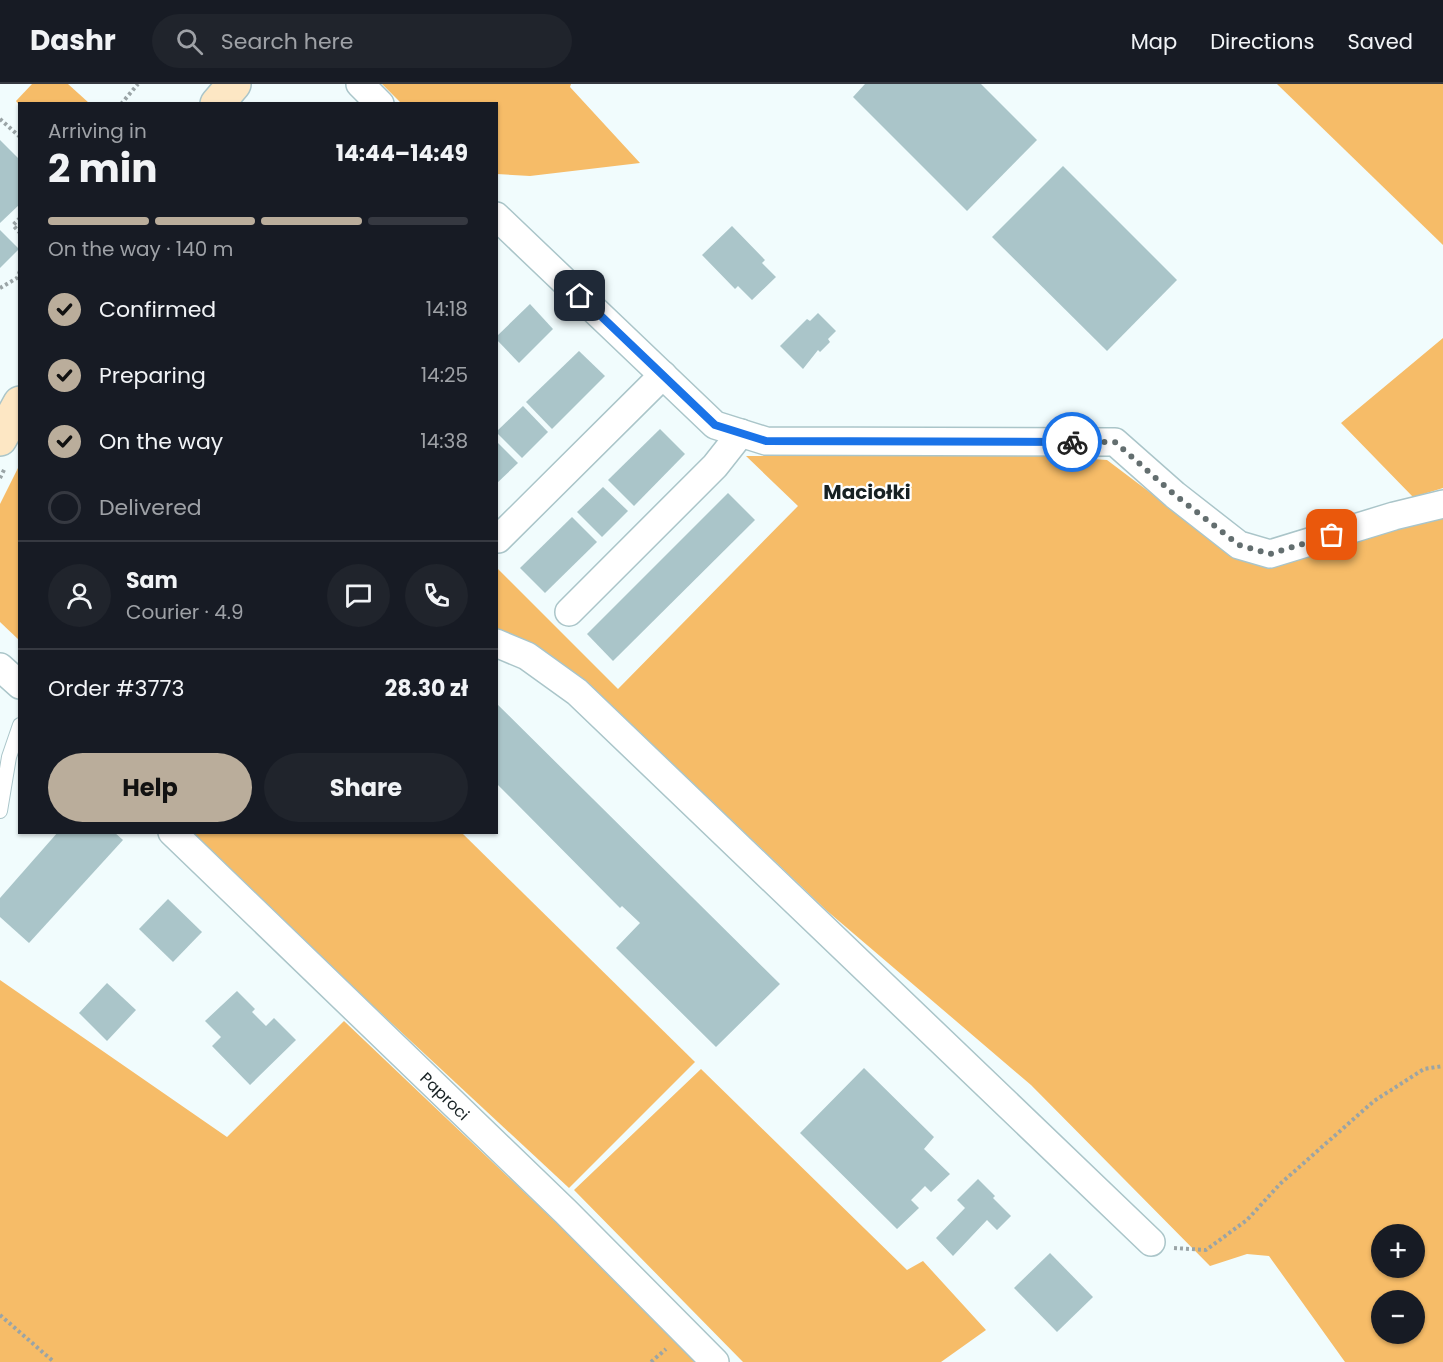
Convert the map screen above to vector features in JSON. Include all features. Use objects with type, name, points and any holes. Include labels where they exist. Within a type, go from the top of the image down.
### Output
[{"type":"street","points":[[219,102],[234,84]]},
{"type":"street","points":[[360,84],[378,102]]},
{"type":"street","points":[[498,218],[715,425],[766,441],[1115,442],[1175,495],[1239,545],[1270,554],[1394,516],[1443,504]]},
{"type":"street","points":[[498,539],[663,375]]},
{"type":"street","points":[[0,439],[18,407]]},
{"type":"street","points":[[569,612],[715,466],[741,433]]},
{"type":"street","points":[[498,644],[527,656],[577,692],[1151,1242]]},
{"type":"street","points":[[0,667],[18,683]]},
{"type":"street","name":"Paproci","points":[[174,834],[557,1204],[715,1362]]},
{"type":"lane","points":[[0,811],[9,757],[18,731]]},
{"type":"path","points":[[123,102],[138,84]]},
{"type":"path","points":[[0,119],[17,132]]},
{"type":"path","points":[[0,288],[18,278]]},
{"type":"path","points":[[1151,1242],[1167,1248],[1206,1250],[1247,1220],[1280,1184],[1374,1101],[1424,1069],[1443,1066]]},
{"type":"path","points":[[0,1315],[54,1362]]},
{"type":"shaded area","points":[[32,84],[68,84],[88,102],[18,104],[16,101]]},
{"type":"shaded area","points":[[382,84],[571,84],[570,87],[640,163],[530,176],[498,174],[498,102],[400,102]]},
{"type":"shaded area","points":[[1277,84],[1443,84],[1443,245]]},
{"type":"shaded area","points":[[1443,338],[1443,488],[1417,496],[1443,495],[1443,1362],[1345,1362],[1269,1256],[1247,1254],[1210,1266],[1031,1085],[826,910],[679,770],[550,655],[498,635],[498,569],[618,689],[798,506],[746,456],[1034,455],[1107,460],[1168,506],[1270,554],[1394,516],[1413,497],[1341,423]]},
{"type":"shaded area","points":[[18,468],[18,639],[0,622],[0,504]]},
{"type":"shaded area","points":[[188,834],[463,834],[695,1062],[569,1188]]},
{"type":"shaded area","points":[[0,980],[227,1137],[344,1021],[703,1362],[0,1362]]},
{"type":"shaded area","points":[[701,1069],[907,1270],[923,1261],[986,1330],[941,1362],[743,1362],[574,1190]]},
{"type":"building","points":[[865,84],[981,84],[1037,140],[967,211],[853,97]]},
{"type":"building","points":[[0,140],[18,158],[18,206],[0,223]]},
{"type":"building","points":[[1063,166],[1177,280],[1107,351],[992,237]]},
{"type":"building","points":[[732,226],[765,260],[762,263],[776,277],[752,300],[738,286],[735,289],[702,255]]},
{"type":"building","points":[[0,230],[18,250],[0,268]]},
{"type":"building","points":[[530,304],[553,329],[519,363],[498,341],[498,335]]},
{"type":"building","points":[[818,313],[836,331],[828,339],[830,342],[820,352],[818,350],[803,369],[780,346],[807,319],[810,321]]},
{"type":"building","points":[[579,351],[605,376],[552,429],[526,402]]},
{"type":"building","points":[[523,406],[548,432],[522,458],[498,434],[498,430]]},
{"type":"building","points":[[660,429],[685,454],[634,506],[608,480]]},
{"type":"building","points":[[498,443],[518,463],[498,482]]},
{"type":"building","points":[[603,487],[628,511],[602,537],[577,512]]},
{"type":"building","points":[[728,493],[755,520],[613,661],[587,634]]},
{"type":"building","points":[[572,517],[597,542],[545,593],[520,568]]},
{"type":"building","points":[[498,705],[780,984],[716,1047],[616,948],[640,923],[622,906],[620,908],[498,785]]},
{"type":"building","points":[[56,834],[116,834],[123,840],[29,943],[0,917],[0,898]]},
{"type":"building","points":[[168,899],[202,932],[173,962],[139,929]]},
{"type":"building","points":[[107,983],[136,1010],[107,1041],[79,1013]]},
{"type":"building","points":[[237,991],[255,1009],[252,1012],[266,1026],[274,1018],[296,1040],[250,1085],[212,1046],[221,1037],[205,1021]]},
{"type":"building","points":[[864,1068],[934,1137],[924,1149],[950,1174],[931,1192],[925,1186],[911,1200],[919,1208],[897,1229],[800,1133]]},
{"type":"building","points":[[978,1179],[1011,1216],[997,1230],[987,1220],[953,1256],[936,1238],[965,1208],[957,1200]]},
{"type":"building","points":[[1050,1253],[1093,1297],[1057,1332],[1014,1288]]},
{"type":"way so far","points":[[1072,442],[1115,442],[1175,495],[1239,545],[1270,554],[1332,535]]},
{"type":"district","name":"Maciołki","points":[[867,492]]},
{"type":"route","points":[[580,296],[715,425],[766,441],[1072,442]]}]
